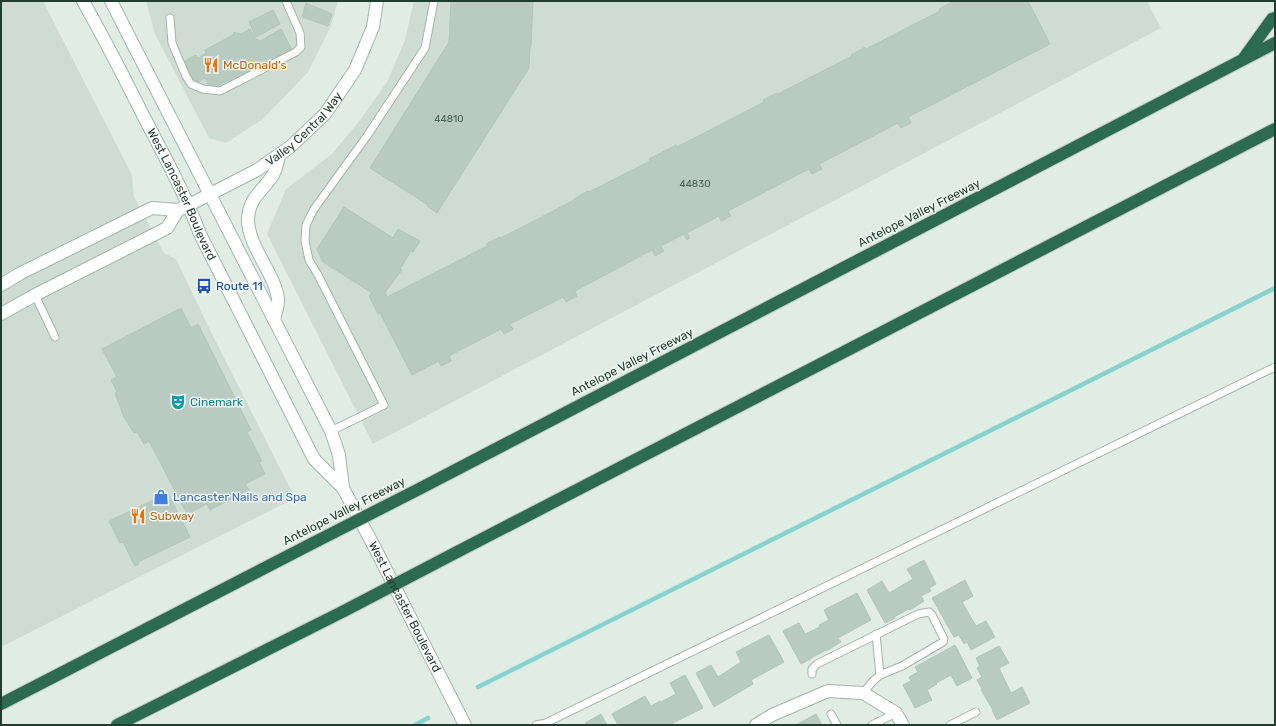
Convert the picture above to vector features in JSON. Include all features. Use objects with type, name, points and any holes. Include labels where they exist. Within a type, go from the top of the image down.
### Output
[{"type":"highway","points":[[1243,60],[1272,19],[1275,18]]},
{"type":"highway","name":"Antelope Valley Freeway","points":[[1,704],[421,488],[1275,43]]},
{"type":"highway","points":[[117,725],[344,611],[1275,129]]},
{"type":"street","name":"West Lancaster Boulevard","points":[[83,1],[108,46],[183,208],[200,234],[314,459],[343,488],[465,725]]},
{"type":"street","name":"West Lancaster Boulevard","points":[[111,1],[331,431],[339,455],[343,488]]},
{"type":"street","name":"Valley Central Way","points":[[1,314],[166,228],[183,208],[257,170],[290,147],[325,114],[355,70],[373,26],[377,1]]},
{"type":"street","points":[[274,320],[279,300],[251,235],[248,218],[252,201],[272,176],[277,166],[279,155]]},
{"type":"street","points":[[1,285],[21,273],[152,208],[183,208]]},
{"type":"street","points":[[756,725],[772,715],[828,691],[863,693],[896,713],[903,725]]},
{"type":"lane","points":[[170,18],[172,43],[191,84],[203,89],[220,91],[296,52],[301,47],[300,33],[286,1]]},
{"type":"lane","points":[[331,431],[384,405],[309,260],[305,241],[306,225],[314,209],[367,136],[425,48],[434,1]]},
{"type":"lane","points":[[35,295],[55,337]]},
{"type":"lane","points":[[536,725],[546,723],[1275,367]]},
{"type":"lane","points":[[812,674],[812,670],[817,664],[876,634],[918,614],[927,612],[932,615],[944,639],[940,644],[902,666],[880,675],[863,693]]},
{"type":"lane","points":[[876,634],[880,675]]},
{"type":"lane","points":[[950,725],[976,712]]},
{"type":"lane","points":[[872,725],[896,713]]},
{"type":"lane","points":[[831,714],[837,725]]},
{"type":"shaded area","points":[[1,1],[43,1],[132,175],[134,197],[164,253],[176,259],[210,330],[295,498],[1,647]]},
{"type":"shaded area","points":[[146,1],[338,1],[331,26],[308,72],[263,119],[226,143],[209,138],[155,34]]},
{"type":"shaded area","points":[[414,1],[1147,1],[1161,28],[373,444],[267,234],[286,189],[332,154],[360,120],[387,82],[405,40]]},
{"type":"building","points":[[451,1],[533,1],[531,47],[529,68],[437,213],[427,206],[428,205],[370,168],[449,42]]},
{"type":"building","points":[[954,1],[1028,1],[1050,44],[908,117],[911,123],[901,128],[898,123],[819,164],[822,169],[812,174],[809,169],[728,211],[731,216],[721,221],[719,216],[687,233],[690,238],[687,240],[684,234],[661,246],[664,251],[655,256],[652,250],[575,291],[577,296],[566,302],[563,297],[510,324],[513,329],[504,334],[501,329],[449,356],[451,361],[441,366],[439,361],[412,375],[380,313],[378,314],[369,296],[372,293],[323,262],[317,249],[344,207],[393,238],[398,229],[420,241],[413,252],[411,251],[400,269],[402,270],[385,292],[387,297],[487,246],[486,244],[500,237],[501,238],[574,200],[588,191],[589,192],[650,161],[649,159],[676,145],[677,147],[764,102],[763,100],[777,93],[778,94],[852,56],[851,55],[865,47],[866,49],[940,11],[939,9]]},
{"type":"building","points":[[306,3],[332,14],[328,26],[302,17]]},
{"type":"building","points":[[273,10],[280,24],[256,37],[249,22]]},
{"type":"building","points":[[250,29],[256,39],[260,41],[281,29],[293,51],[238,83],[235,77],[219,85],[217,92],[206,88],[208,83],[205,78],[193,85],[183,62],[196,55],[198,58],[206,53],[205,50],[233,35],[234,32],[241,34]]},
{"type":"building","name":"Cinemark","points":[[181,308],[191,328],[198,324],[251,430],[247,432],[262,461],[259,462],[265,474],[245,484],[249,490],[210,510],[207,504],[187,514],[149,441],[144,444],[137,432],[134,433],[124,417],[115,393],[117,392],[111,380],[117,377],[102,349]]},
{"type":"building","points":[[168,493],[190,537],[138,562],[139,564],[135,566],[123,542],[120,543],[109,521]]},
{"type":"building","points":[[924,560],[936,584],[929,588],[931,591],[921,596],[924,601],[885,623],[867,590],[882,581],[889,593],[913,579],[907,569]]},
{"type":"building","points":[[965,580],[973,596],[962,602],[976,626],[986,621],[995,637],[971,650],[967,642],[964,644],[959,635],[954,637],[932,598]]},
{"type":"building","points":[[857,593],[871,620],[838,638],[841,642],[801,664],[783,631],[799,623],[805,634],[820,627],[819,625],[829,620],[824,610]]},
{"type":"building","points":[[769,635],[784,662],[751,680],[753,684],[714,707],[696,673],[711,665],[718,677],[741,662],[736,652]]},
{"type":"building","points":[[955,645],[972,678],[957,686],[951,675],[927,690],[932,700],[915,708],[903,685],[911,681],[909,677],[918,672],[915,667]]},
{"type":"building","points":[[999,646],[1009,663],[999,668],[1011,693],[1022,687],[1030,703],[997,720],[977,680],[982,677],[977,668],[980,666],[976,658]]},
{"type":"building","points":[[685,675],[703,708],[669,725],[618,725],[612,714],[645,696],[651,706],[676,694],[670,683]]},
{"type":"building","points":[[601,714],[607,725],[587,725],[585,723]]},
{"type":"building","points":[[816,714],[822,725],[796,725]]},
{"type":"waterway","points":[[478,687],[1275,288]]},
{"type":"waterway","points":[[415,725],[428,718]]},
{"type":"place","name":"McDonald's","points":[[211,65]]},
{"type":"place","name":"Route 11","points":[[204,286]]},
{"type":"place","name":"Cinemark","points":[[178,402]]},
{"type":"place","name":"Lancaster Nails and Spa","points":[[161,497]]},
{"type":"place","name":"Subway","points":[[138,516]]}]
